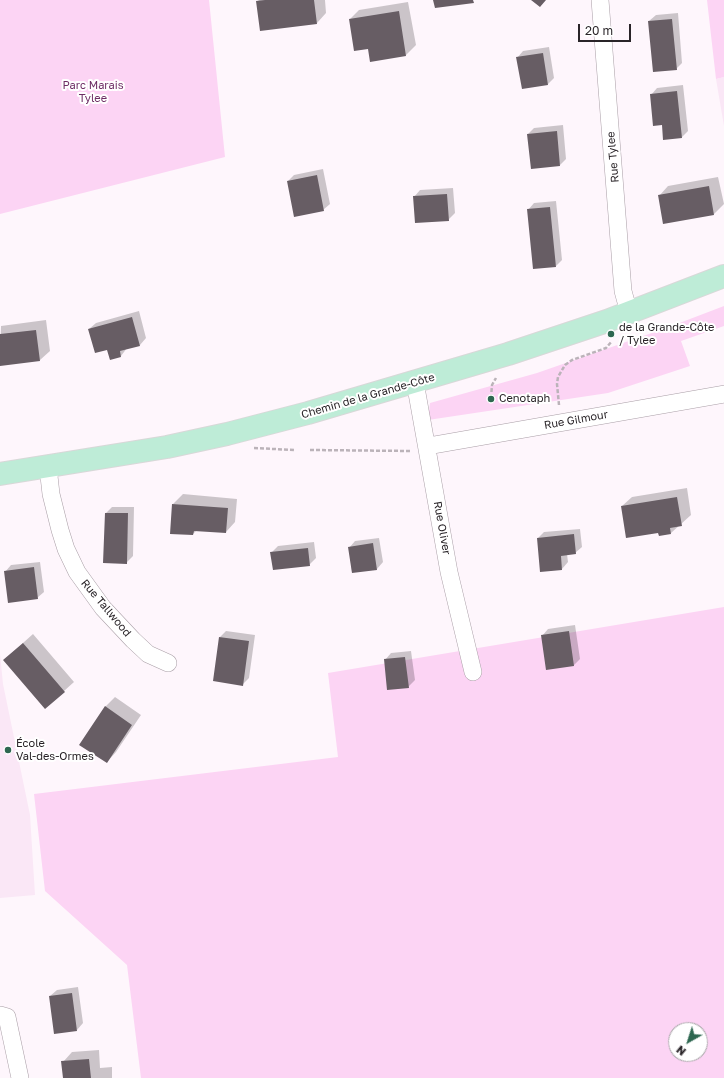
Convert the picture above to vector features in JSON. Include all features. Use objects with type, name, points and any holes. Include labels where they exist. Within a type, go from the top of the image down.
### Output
[{"type":"main road","name":"Chemin de la Grande-Côte","points":[[0,474],[167,447],[227,434],[415,382],[508,354],[630,313],[724,276]]},
{"type":"street","name":"Rue Tylee","points":[[600,0],[623,291],[630,313]]},
{"type":"street","name":"Rue Oliver","points":[[415,382],[423,448],[473,672]]},
{"type":"street","name":"Rue Gilmour","points":[[423,448],[724,394]]},
{"type":"street","name":"Rue Tallwood","points":[[48,467],[60,530],[66,549],[77,572],[103,608],[133,640],[148,654],[168,663]]},
{"type":"street","points":[[0,1015],[7,1017],[20,1078]]},
{"type":"path","points":[[559,406],[557,384],[558,377],[565,365],[572,360],[606,348],[612,339]]},
{"type":"path","points":[[491,398],[491,391],[496,374]]},
{"type":"path","points":[[246,446],[261,449],[294,450]]},
{"type":"path","points":[[310,450],[423,448]]},
{"type":"shaded area","points":[[724,77],[724,126],[716,79]]},
{"type":"shaded area","name":"École Val-des-Ormes","points":[[0,654],[3,684],[30,815],[35,895],[0,898]]},
{"type":"green space","name":"Parc Marais Tylee","points":[[0,0],[209,0],[225,157],[0,214]]},
{"type":"green space","points":[[707,0],[724,0],[724,77],[716,79]]},
{"type":"green space","points":[[724,306],[724,326],[681,341],[690,366],[608,393],[428,420],[430,403],[537,373],[669,327]]},
{"type":"green space","points":[[724,607],[724,1078],[141,1078],[127,965],[45,891],[34,794],[338,757],[328,673]]},
{"type":"building","points":[[314,0],[317,24],[260,31],[256,1]]},
{"type":"building","points":[[433,0],[473,0],[474,3],[435,8]]},
{"type":"building","points":[[531,0],[546,0],[540,7]]},
{"type":"building","points":[[399,11],[406,56],[370,62],[368,49],[354,51],[349,19]]},
{"type":"building","points":[[672,19],[677,70],[653,72],[648,21]]},
{"type":"building","points":[[543,53],[548,85],[522,89],[516,57]]},
{"type":"building","points":[[677,91],[682,138],[663,140],[662,125],[653,126],[650,94]]},
{"type":"building","points":[[557,131],[560,166],[531,169],[527,134]]},
{"type":"building","points":[[317,175],[324,211],[294,217],[287,181]]},
{"type":"building","points":[[709,186],[714,215],[663,224],[658,195]]},
{"type":"building","points":[[447,194],[449,221],[415,223],[413,196]]},
{"type":"building","points":[[550,207],[556,267],[533,269],[527,209]]},
{"type":"building","points":[[132,317],[140,346],[120,351],[121,357],[110,360],[107,350],[95,353],[88,329]]},
{"type":"building","points":[[36,330],[40,361],[0,366],[0,334]]},
{"type":"building","points":[[677,497],[682,526],[670,528],[671,534],[659,536],[658,533],[626,538],[621,506]]},
{"type":"building","points":[[172,504],[228,508],[226,533],[194,531],[193,535],[170,534]]},
{"type":"building","points":[[105,513],[128,513],[127,564],[103,563]]},
{"type":"building","points":[[574,534],[576,554],[561,556],[562,570],[540,572],[537,538]]},
{"type":"building","points":[[373,543],[377,570],[352,573],[348,547]]},
{"type":"building","points":[[308,548],[310,566],[273,570],[270,552]]},
{"type":"building","points":[[34,567],[38,599],[8,603],[4,571]]},
{"type":"building","points":[[569,631],[574,666],[546,670],[541,635]]},
{"type":"building","points":[[219,637],[249,641],[243,686],[213,681]]},
{"type":"building","points":[[23,643],[65,692],[45,709],[3,660]]},
{"type":"building","points":[[405,657],[409,688],[387,690],[384,659]]},
{"type":"building","points":[[105,706],[132,725],[107,763],[79,745]]},
{"type":"building","points":[[72,993],[77,1031],[54,1034],[49,996]]},
{"type":"building","points":[[89,1059],[91,1078],[63,1078],[61,1061]]},
{"type":"place","name":"de la Grande-Côte / Tylee","points":[[611,334]]},
{"type":"place","name":"Cenotaph","points":[[491,399]]},
{"type":"place","name":"École Val-des-Ormes","points":[[8,750]]}]
